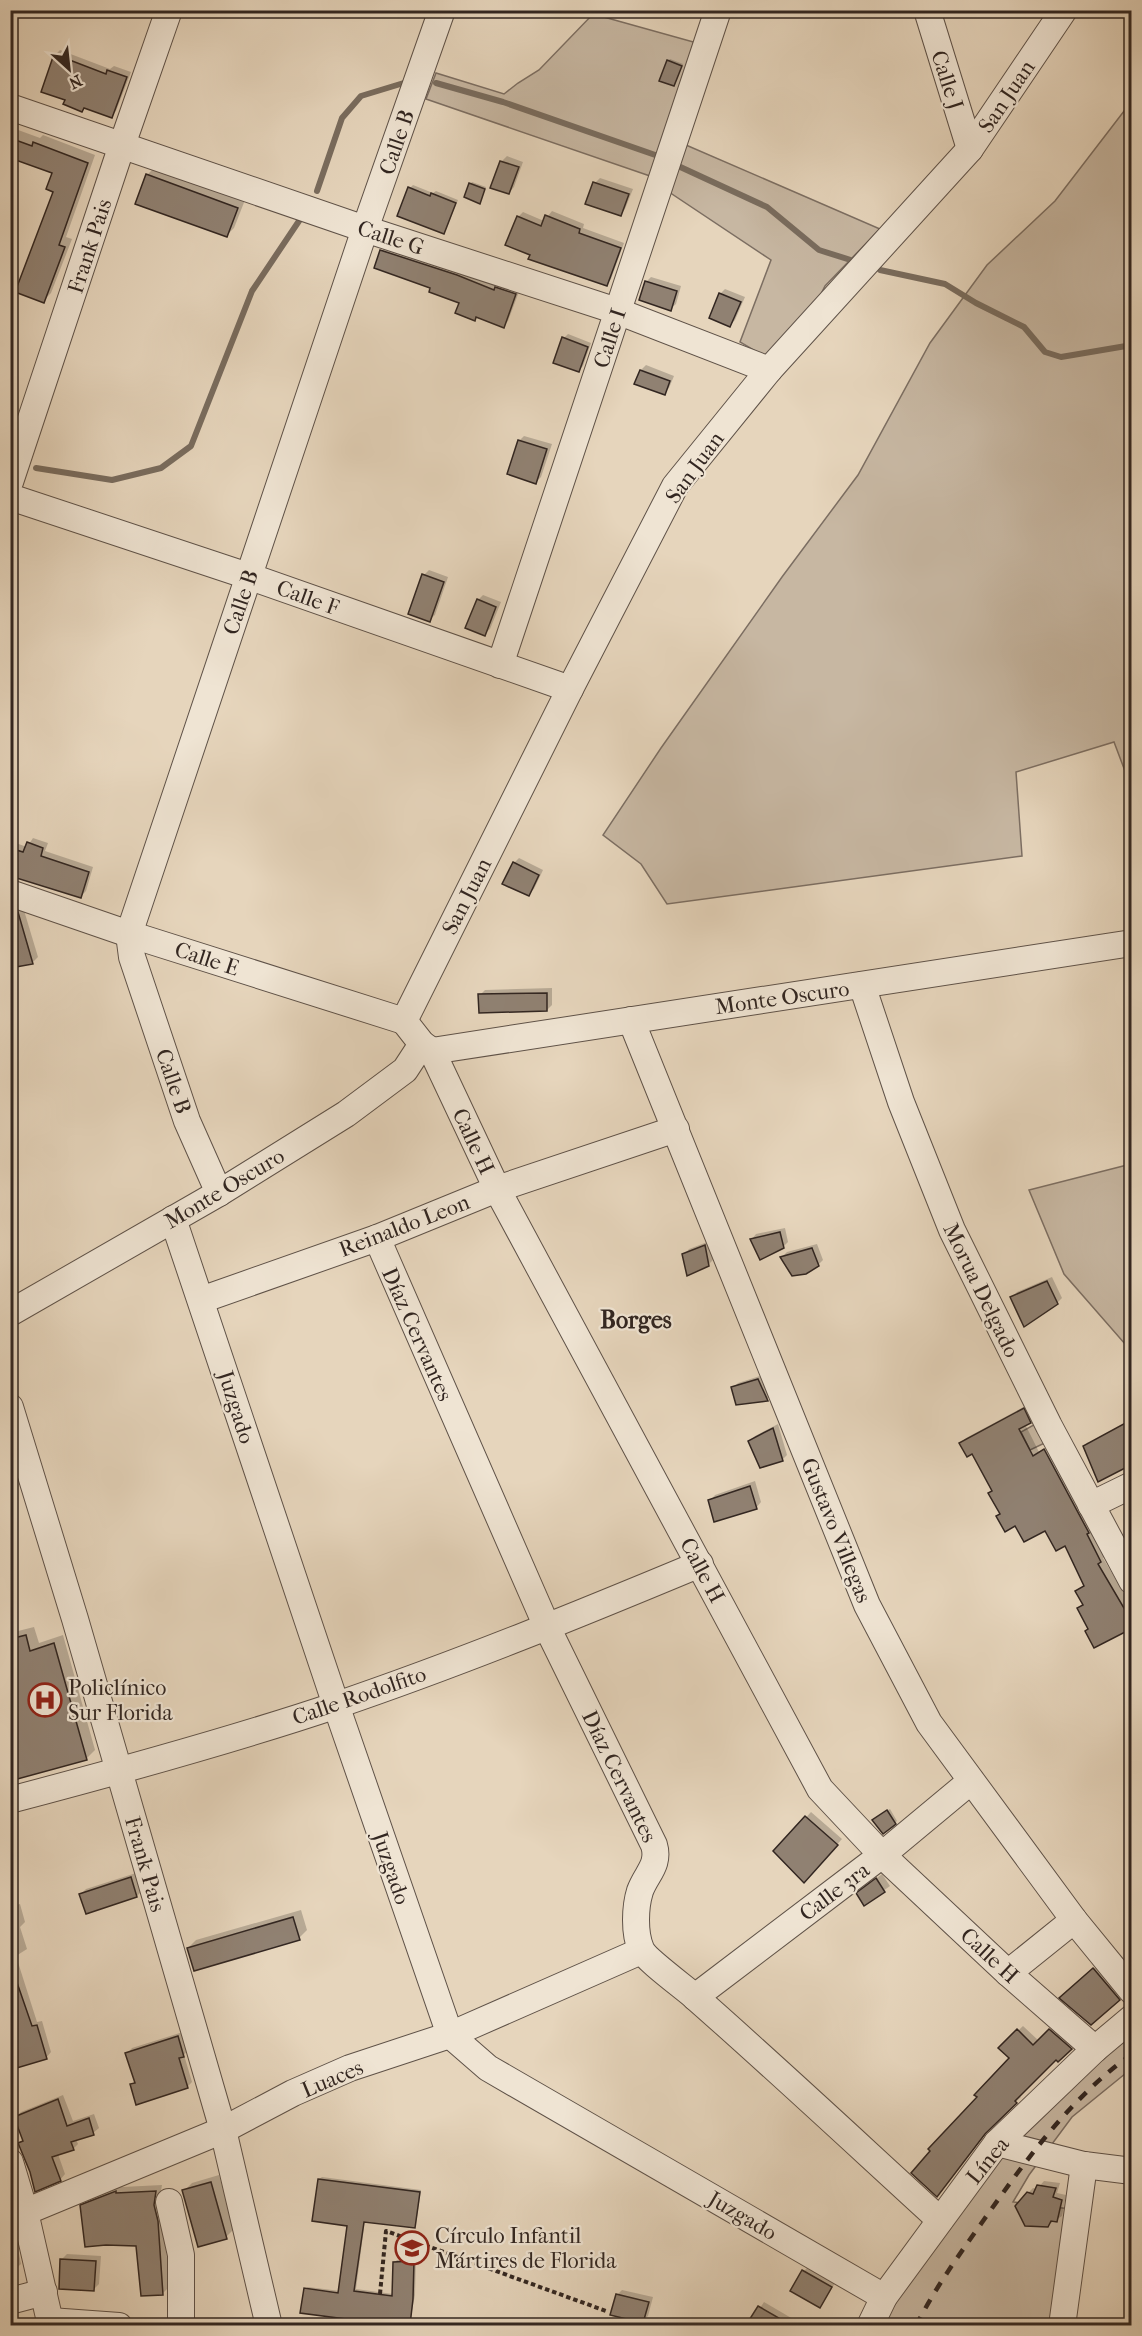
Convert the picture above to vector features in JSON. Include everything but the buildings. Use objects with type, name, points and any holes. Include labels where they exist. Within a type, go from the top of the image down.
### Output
[{"type":"street","name":"Frank Pais","points":[[10,482],[169,10]]},
{"type":"street","name":"Calle B","points":[[219,1193],[187,1121],[132,957],[129,934],[365,229],[442,10]]},
{"type":"street","name":"Calle I","points":[[500,665],[718,10]]},
{"type":"street","name":"San Juan","points":[[404,1021],[570,689],[675,486],[769,370],[970,149],[1064,10]]},
{"type":"street","name":"Calle J","points":[[920,13],[970,149]]},
{"type":"street","name":"Calle G","points":[[10,107],[365,229],[617,311],[769,370]]},
{"type":"street","name":"Calle F","points":[[10,497],[248,576],[570,689]]},
{"type":"street","name":"Calle E","points":[[10,893],[129,934],[404,1021]]},
{"type":"street","name":"Monte Oscuro","points":[[10,1313],[219,1193],[382,1088],[405,1070],[427,1048],[862,986],[1131,943]]},
{"type":"street","name":"Morua Delgado","points":[[862,986],[901,1102],[952,1230],[1049,1426],[1131,1581]]},
{"type":"street","name":"Gustavo Villegas","points":[[632,1020],[867,1605],[929,1723],[1074,1920],[1131,1991]]},
{"type":"street","name":"Calle H","points":[[404,1021],[427,1048],[497,1189],[820,1788],[882,1855],[1095,2049]]},
{"type":"street","name":"Reinaldo Leon","points":[[201,1300],[377,1238],[497,1189],[676,1129]]},
{"type":"street","name":"Juzgado","points":[[173,1219],[336,1705],[450,2035],[488,2068],[884,2297]]},
{"type":"street","name":"Díaz Cervantes","points":[[377,1238],[547,1628],[657,1854],[656,1862],[641,1890],[638,1906],[636,1924],[641,1951]]},
{"type":"street","name":"Frank Pais","points":[[10,1407],[223,2130],[269,2325]]},
{"type":"street","points":[[1091,1505],[1131,1485]]},
{"type":"street","name":"Calle Rodolfito","points":[[10,1800],[119,1771],[336,1705],[547,1628],[700,1564]]},
{"type":"street","name":"Calle 3ra","points":[[695,1997],[882,1855],[971,1782]]},
{"type":"street","points":[[1008,1972],[1074,1920]]},
{"type":"street","points":[[641,1951],[695,1997],[940,2220]]},
{"type":"street","name":"Luaces","points":[[25,2212],[223,2130],[293,2093],[350,2068],[450,2035],[641,1951]]},
{"type":"street","name":"Línea","points":[[870,2325],[884,2297],[997,2144],[1095,2049],[1131,2018]]},
{"type":"street","points":[[997,2144],[1084,2165],[1131,2171]]},
{"type":"street","points":[[10,2162],[25,2212],[51,2323],[119,2325]]},
{"type":"street","points":[[1062,2325],[1084,2165]]},
{"type":"street","points":[[169,2202],[181,2255],[181,2325]]},
{"type":"street","points":[[10,2301],[44,2292]]},
{"type":"path","points":[[380,2294],[386,2231],[606,2311]]},
{"type":"shaded area","points":[[593,14],[697,43],[650,176],[426,99],[436,73],[504,94],[539,70]]},
{"type":"shaded area","points":[[1131,102],[1131,787],[1114,742],[1016,772],[1022,856],[667,904],[641,864],[603,835],[661,748],[782,577],[858,475],[930,343],[987,265],[1055,201]]},
{"type":"shaded area","points":[[679,142],[880,229],[825,286],[817,302],[767,358],[740,342],[771,260],[663,188]]},
{"type":"shaded area","points":[[1131,1164],[1132,1337],[1125,1344],[1064,1274],[1029,1190]]},
{"type":"shaded area","points":[[1039,1422],[1049,1441],[1030,1450],[1021,1432]]},
{"type":"shaded area","points":[[1131,2018],[1131,2069],[1072,2117],[1029,2175],[1013,2202],[1078,2210],[1062,2325],[875,2326],[997,2143]]},
{"type":"waterway","points":[[317,191],[342,118],[361,96],[407,82]]},
{"type":"waterway","points":[[436,83],[503,102],[661,157]]},
{"type":"waterway","points":[[676,165],[767,207],[819,250],[857,262]]},
{"type":"waterway","points":[[36,468],[112,480],[161,468],[191,446],[252,291],[301,218]]},
{"type":"waterway","points":[[880,270],[945,284],[976,303],[1024,327],[1045,352],[1061,357],[1132,345]]},
{"type":"railway","points":[[916,2326],[956,2259],[1050,2131],[1089,2090],[1132,2054]]},
{"type":"place","name":"Policlínico Sur Florida","points":[[45,1700]]},
{"type":"place","name":"Círculo Infantil Mártires de Florida","points":[[412,2248]]},
{"type":"district","name":"Borges","points":[[636,1320]]}]
